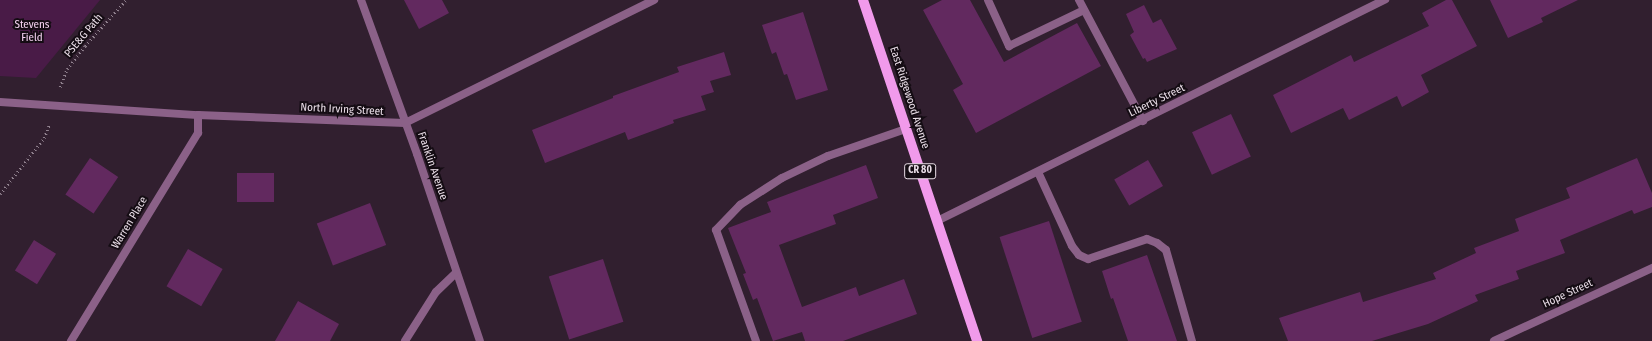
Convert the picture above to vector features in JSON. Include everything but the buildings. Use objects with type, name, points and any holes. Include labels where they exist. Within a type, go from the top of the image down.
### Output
[{"type":"main road","name":"East Ridgewood Avenue","points":[[863,0],[977,341]]},
{"type":"street","name":"Franklin Avenue","points":[[360,0],[406,123],[480,341]]},
{"type":"street","name":"North Irving Street","points":[[0,102],[198,114],[406,123],[654,0]]},
{"type":"street","points":[[988,0],[1009,46],[1084,10]]},
{"type":"street","points":[[1079,0],[1143,120]]},
{"type":"street","name":"Liberty Street","points":[[937,221],[1385,0]]},
{"type":"street","name":"Warren Place","points":[[71,341],[198,133],[198,114]]},
{"type":"street","points":[[756,341],[716,230],[740,205],[782,178],[828,156],[906,129]]},
{"type":"street","points":[[1038,172],[1072,246],[1079,255],[1088,259],[1147,239],[1158,243],[1166,250],[1192,341]]},
{"type":"street","name":"Hope Street","points":[[1494,341],[1652,268]]},
{"type":"street","points":[[404,341],[436,292],[456,273]]},
{"type":"path","name":"PSE&G Path","points":[[60,87],[67,69],[85,46],[126,0]]},
{"type":"path","points":[[0,194],[44,138],[48,125]]},
{"type":"green space","name":"Stevens Field","points":[[0,0],[100,0],[36,78],[0,76]]}]
